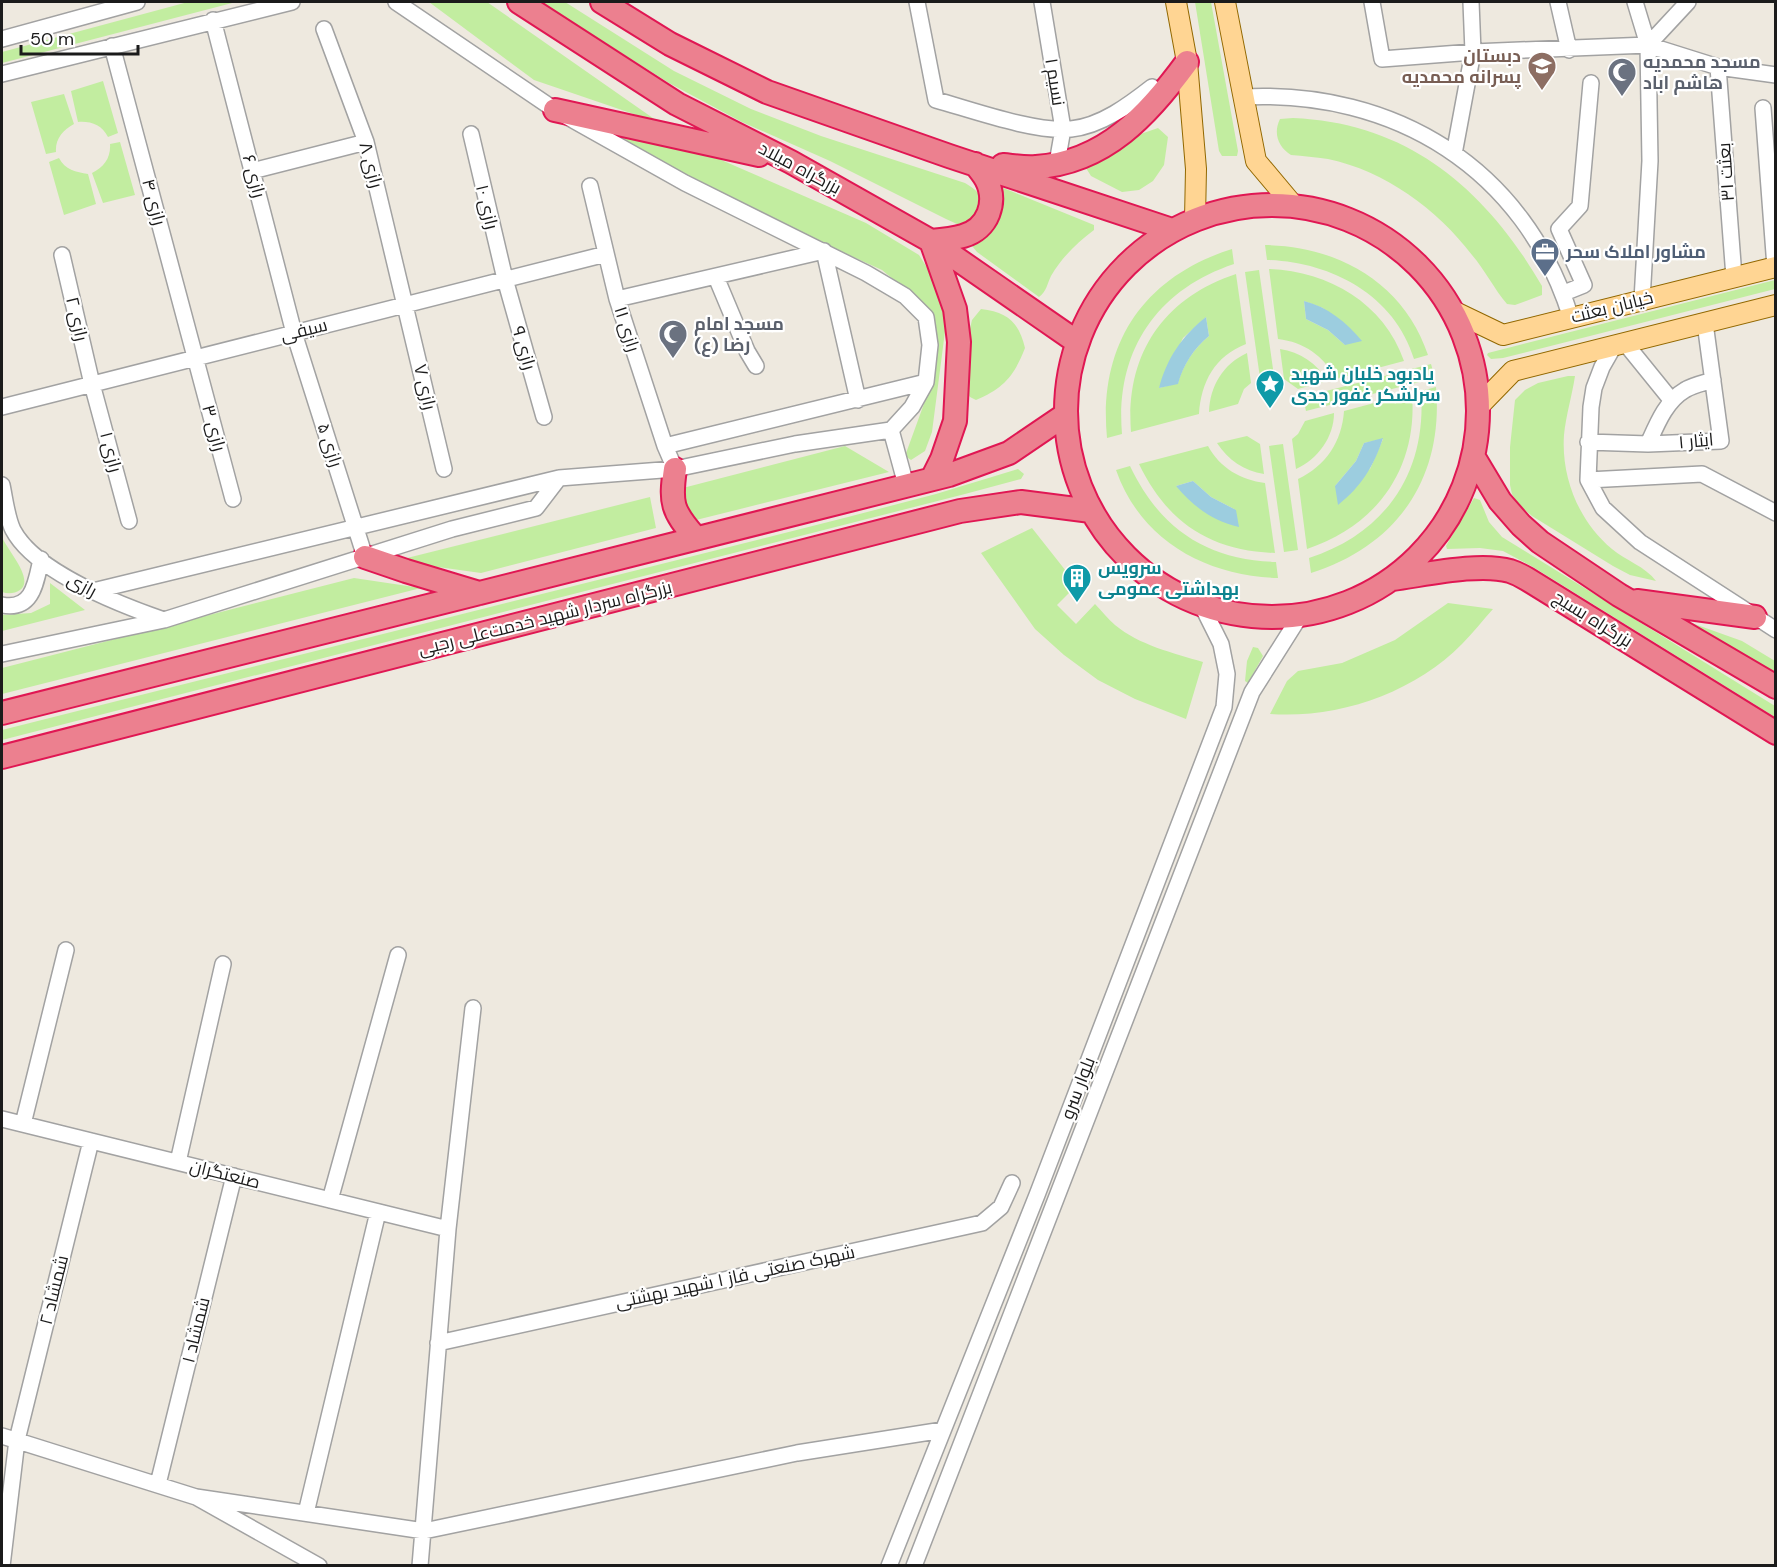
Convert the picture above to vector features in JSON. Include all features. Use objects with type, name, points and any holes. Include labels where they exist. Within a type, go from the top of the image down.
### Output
[{"type":"highway","name":"بزرگراه میلاد","points":[[519,2],[677,104],[791,162],[931,241],[1077,342]]},
{"type":"highway","points":[[602,2],[670,44],[767,92],[1172,230]]},
{"type":"highway","points":[[975,164],[1036,167],[1088,155],[1121,135],[1160,99],[1187,62]]},
{"type":"highway","points":[[555,110],[791,162]]},
{"type":"highway","points":[[932,479],[942,459],[955,421],[959,342],[956,309],[931,241],[965,236],[980,228],[990,213],[992,196],[987,181],[975,164]]},
{"type":"highway","points":[[1293,205],[1341,216],[1386,238],[1424,270],[1453,311],[1471,357],[1478,406],[1477,432],[1466,480],[1444,525],[1411,563],[1392,579],[1348,603],[1300,616],[1250,617],[1202,606],[1164,588],[1137,569],[1119,552],[1090,511],[1072,465],[1065,415],[1067,382],[1077,342],[1087,319],[1115,277],[1145,249],[1172,230],[1219,211],[1243,206],[1293,205]]},
{"type":"highway","points":[[2,713],[932,479],[1009,453],[1065,415]]},
{"type":"highway","name":"بزرگراه بسیج","points":[[1473,456],[1500,501],[1540,542],[1626,599],[1776,687]]},
{"type":"highway","points":[[675,469],[671,494],[679,519],[695,537]]},
{"type":"highway","name":"بزرگراه سردار شهید خدمت‌علی رجبی","points":[[2,757],[960,511],[1021,502],[1090,511]]},
{"type":"highway","points":[[365,557],[480,594]]},
{"type":"highway","name":"بزرگراه بسیج","points":[[1392,579],[1463,570],[1510,571],[1527,579],[1776,733]]},
{"type":"highway","points":[[1626,599],[1755,617]]},
{"type":"main road","points":[[1176,2],[1187,62],[1196,169],[1195,219]]},
{"type":"main road","points":[[1225,2],[1256,161],[1293,205]]},
{"type":"main road","name":"خیابان بعثت","points":[[1453,311],[1503,334],[1775,267]]},
{"type":"main road","points":[[1478,406],[1513,371],[1776,305]]},
{"type":"street","points":[[2,39],[138,2]]},
{"type":"street","points":[[2,74],[292,2]]},
{"type":"street","points":[[93,591],[559,478],[675,469],[795,444],[891,430],[912,407],[926,382],[930,345],[926,317],[905,296],[824,251],[684,183],[555,110],[396,2]]},
{"type":"street","points":[[917,2],[936,100],[1030,126],[1072,129],[1100,121],[1131,104],[1152,87]]},
{"type":"street","name":"نسیم ۱","points":[[1042,2],[1063,129],[1057,163]]},
{"type":"street","points":[[1372,2],[1382,58],[1648,45],[1718,68],[1776,75]]},
{"type":"street","points":[[1454,154],[1473,52],[1471,2]]},
{"type":"street","points":[[1558,2],[1569,50]]},
{"type":"street","points":[[1635,2],[1648,45],[1650,161],[1642,300]]},
{"type":"street","points":[[1648,45],[1688,2]]},
{"type":"street","name":"رازی ۶","points":[[213,20],[294,333]]},
{"type":"street","name":"رازی ۸","points":[[324,29],[366,142],[406,304]]},
{"type":"street","name":"رازی ۴","points":[[112,45],[195,358]]},
{"type":"street","name":"بعثت ۳۱","points":[[1718,68],[1734,277]]},
{"type":"street","points":[[1564,293],[1584,285],[1559,229],[1580,206],[1591,83]]},
{"type":"street","points":[[1242,97],[1304,97],[1342,103],[1378,114],[1413,129],[1454,154],[1503,197],[1527,227],[1564,293],[1571,318]]},
{"type":"street","points":[[1763,108],[1775,267]]},
{"type":"street","name":"رازی ۱۰","points":[[471,135],[505,279]]},
{"type":"street","points":[[252,171],[366,142]]},
{"type":"street","name":"رازی ۱۱","points":[[590,186],[617,298],[665,446],[675,469]]},
{"type":"street","points":[[617,298],[824,251]]},
{"type":"street","points":[[824,251],[858,400]]},
{"type":"street","name":"سیفی","points":[[2,407],[606,254]]},
{"type":"street","name":"رازی ۲","points":[[62,255],[92,384]]},
{"type":"street","points":[[716,277],[747,351],[756,366]]},
{"type":"street","name":"رازی ۹","points":[[505,279],[544,417]]},
{"type":"street","name":"رازی ۷","points":[[406,304],[444,469]]},
{"type":"street","name":"ایثار ۱","points":[[1588,442],[1648,444],[1721,441],[1705,323]]},
{"type":"street","name":"رازی ۵","points":[[294,333],[365,557]]},
{"type":"street","points":[[1672,400],[1619,344],[1602,367],[1594,388],[1588,442],[1588,480],[1603,508],[1640,542],[1776,630]]},
{"type":"street","name":"رازی ۳","points":[[195,358],[233,499]]},
{"type":"street","name":"ایثار ۱","points":[[1648,444],[1660,417],[1672,400],[1686,389],[1713,380]]},
{"type":"street","points":[[665,446],[926,382]]},
{"type":"street","name":"رازی ۱","points":[[92,384],[129,520]]},
{"type":"street","points":[[891,430],[906,485]]},
{"type":"street","points":[[1588,480],[1702,474],[1776,513]]},
{"type":"street","points":[[2,654],[164,620],[452,529],[536,508],[559,478]]},
{"type":"street","name":"رازی","points":[[2,485],[13,530],[30,551],[58,572],[93,591],[164,620]]},
{"type":"street","points":[[1752,499],[1776,497]]},
{"type":"street","points":[[2,605],[21,604],[34,591],[41,559]]},
{"type":"street","name":"بلوار سرو","points":[[889,1566],[1041,1184],[1224,706],[1227,674],[1221,644],[1202,606]]},
{"type":"street","name":"بلوار سرو","points":[[914,1566],[1252,692],[1300,616]]},
{"type":"street","points":[[23,1124],[66,950]]},
{"type":"street","points":[[330,1200],[398,955]]},
{"type":"street","points":[[178,1162],[223,964]]},
{"type":"street","points":[[420,1566],[448,1229],[473,1008]]},
{"type":"street","name":"صنعتگران","points":[[2,1119],[448,1229]]},
{"type":"street","name":"شمشاد ۲","points":[[2,1566],[9,1438],[91,1141]]},
{"type":"street","name":"شمشاد ۱","points":[[158,1484],[234,1176]]},
{"type":"street","name":"شهرک صنعتی فاز ۱ شهید بهشتی","points":[[438,1343],[982,1222],[1001,1207],[1012,1184]]},
{"type":"street","points":[[306,1513],[378,1212]]},
{"type":"street","points":[[196,1497],[424,1531],[797,1453],[943,1430]]},
{"type":"street","points":[[9,1438],[196,1497],[319,1566]]},
{"type":"green space","points":[[188,2],[236,2],[2,63],[2,52]]},
{"type":"green space","points":[[429,2],[487,2],[660,123],[534,80]]},
{"type":"green space","points":[[541,2],[565,2],[674,71],[751,109],[821,136],[965,183],[980,196],[978,211],[970,224],[957,224],[830,161],[742,122],[669,83]]},
{"type":"green space","points":[[1195,2],[1211,2],[1238,151],[1237,156],[1222,156],[1219,151]]},
{"type":"green space","points":[[103,81],[118,133],[108,137],[103,129],[96,125],[78,122],[71,91]]},
{"type":"green space","points":[[64,94],[74,124],[60,135],[56,152],[46,154],[31,102]]},
{"type":"green space","points":[[1293,118],[1335,123],[1373,133],[1408,148],[1440,168],[1469,192],[1496,220],[1520,251],[1542,286],[1542,295],[1515,305],[1507,304],[1458,238],[1443,222],[1408,194],[1370,173],[1349,165],[1328,159],[1291,155],[1280,144],[1277,129],[1280,119]]},
{"type":"green space","points":[[1158,128],[1168,137],[1164,165],[1153,181],[1139,190],[1122,192],[1091,176],[1086,168],[1086,162],[1135,136]]},
{"type":"green space","points":[[597,129],[719,159],[866,223],[919,255],[938,285],[947,316],[932,432],[925,451],[911,460],[905,456],[933,379],[937,334],[930,310],[882,270],[765,217]]},
{"type":"green space","points":[[120,142],[135,195],[103,203],[92,173],[106,162],[110,144]]},
{"type":"green space","points":[[59,158],[68,168],[88,174],[96,204],[64,215],[49,162]]},
{"type":"green space","points":[[996,185],[1094,225],[1094,230],[1060,263],[1039,297],[977,252],[968,241]]},
{"type":"green space","points":[[1265,245],[1318,252],[1365,273],[1403,308],[1417,330],[1428,355],[1414,359],[1405,336],[1391,316],[1357,286],[1314,267],[1267,260]]},
{"type":"green space","points":[[1232,249],[1234,264],[1207,275],[1183,290],[1162,308],[1146,328],[1134,351],[1126,376],[1122,404],[1122,434],[1107,438],[1106,404],[1110,373],[1119,345],[1133,319],[1151,297],[1174,277],[1201,261]]},
{"type":"green space","points":[[1269,269],[1312,276],[1351,294],[1383,322],[1395,340],[1404,361],[1336,379],[1326,363],[1305,347],[1278,339]],"holes":[[[1304,301],[1323,308],[1345,345],[1328,330],[1306,319]]]},
{"type":"green space","points":[[1259,270],[1274,376],[1260,378],[1245,272]]},
{"type":"green space","points":[[1236,274],[1246,344],[1235,349],[1218,363],[1203,391],[1199,414],[1131,432],[1131,404],[1142,354],[1154,333],[1169,314],[1188,298]],"holes":[[[1206,317],[1209,336],[1190,357],[1178,383],[1159,388],[1183,338]]]},
{"type":"green space","points":[[1775,280],[1775,289],[1503,358],[1491,359],[1487,355],[1488,353]]},
{"type":"green space","points":[[981,309],[998,313],[1010,320],[1019,331],[1025,348],[1017,366],[1007,380],[994,391],[976,400],[970,397],[964,389],[963,358],[972,320]]},
{"type":"green space","points":[[1280,349],[1307,359],[1327,381],[1298,389],[1284,379]]},
{"type":"green space","points":[[1247,353],[1251,383],[1244,389],[1238,404],[1209,412],[1212,393],[1219,377],[1231,363]]},
{"type":"green space","points":[[1431,364],[1435,378],[1306,411],[1303,397]]},
{"type":"green space","points":[[1575,376],[1565,428],[1564,451],[1574,498],[1590,526],[1600,538],[1656,581],[1630,575],[1613,566],[1532,516],[1519,505],[1512,494],[1510,447],[1515,400],[1525,390],[1538,383]]},
{"type":"green space","points":[[1436,387],[1436,420],[1432,451],[1423,479],[1409,504],[1390,526],[1368,545],[1341,561],[1311,573],[1309,558],[1336,547],[1360,533],[1380,516],[1396,496],[1409,473],[1417,448],[1421,420],[1421,391]]},
{"type":"green space","points":[[1412,393],[1412,420],[1408,446],[1400,469],[1388,490],[1373,509],[1354,525],[1307,549],[1298,479],[1317,467],[1331,451],[1340,432],[1344,411]],"holes":[[[1383,439],[1370,469],[1335,486],[1356,461],[1364,443]]]},
{"type":"green space","points":[[1334,413],[1328,439],[1318,453],[1296,469],[1292,439],[1298,434],[1305,421]]},
{"type":"green space","points":[[1247,436],[1260,444],[1264,474],[1237,464],[1217,443]]},
{"type":"green space","points":[[1283,444],[1298,550],[1284,552],[1269,446]]},
{"type":"green space","points":[[845,446],[889,472],[688,522],[679,489]]},
{"type":"green space","points":[[1208,446],[1219,461],[1232,472],[1265,483],[1275,553],[1230,546],[1193,530],[1163,502],[1139,464]],"holes":[[[1193,481],[1211,497],[1236,510],[1176,486]]]},
{"type":"green space","points":[[1130,466],[1156,507],[1171,524],[1188,537],[1228,555],[1276,562],[1278,578],[1251,576],[1202,562],[1179,550],[1159,535],[1142,517],[1127,495],[1116,470]]},
{"type":"green space","points":[[1018,469],[1024,474],[1021,479],[965,494],[2,740],[2,730],[848,517]]},
{"type":"green space","points":[[650,497],[656,528],[481,573],[395,561]]},
{"type":"green space","points":[[1474,498],[1480,500],[1489,522],[1502,537],[1775,706],[1775,717],[1533,567],[1503,551],[1480,548],[1447,549],[1446,546]]},
{"type":"green space","points":[[1032,528],[1077,585],[1057,605],[1076,624],[1095,604],[1115,625],[1135,638],[1157,648],[1203,662],[1186,719],[1135,699],[1098,680],[1064,655],[1035,629],[981,553]]},
{"type":"green space","points":[[2,537],[24,579],[24,585],[13,593],[2,592]]},
{"type":"green space","points":[[354,578],[421,588],[2,694],[2,668]]},
{"type":"green space","points":[[50,583],[85,610],[2,631],[2,615],[31,613],[50,604]]},
{"type":"green space","points":[[1448,603],[1493,609],[1462,644],[1421,676],[1398,689],[1348,707],[1322,712],[1270,714],[1287,681],[1298,671],[1342,663],[1395,640]]},
{"type":"green space","points":[[1686,621],[1742,641],[1775,661],[1775,676]]},
{"type":"green space","points":[[1253,647],[1258,648],[1263,656],[1248,683],[1245,681],[1247,661]]},
{"type":"water","points":[[1304,301],[1336,316],[1362,341],[1345,345],[1328,330],[1306,319]]},
{"type":"water","points":[[1206,317],[1209,336],[1190,357],[1178,384],[1159,388],[1176,348]]},
{"type":"water","points":[[1383,438],[1366,475],[1338,505],[1335,486],[1356,461],[1364,443]]},
{"type":"water","points":[[1193,481],[1211,497],[1236,510],[1239,527],[1220,521],[1204,512],[1176,486]]},
{"type":"place","name":"دبستان پسرانه محمدیه","points":[[1542,92]]},
{"type":"place","name":"مسجد محمدیه هاشم اباد","points":[[1622,98]]},
{"type":"place","name":"مشاور املاک سحر","points":[[1545,278]]},
{"type":"place","name":"مسجد امام رضا (ع)","points":[[673,360]]},
{"type":"place","name":"یادبود خلبان شهید سرلشکر غفور جدی","points":[[1270,410]]},
{"type":"place","name":"سرویس بهداشتی عمومی","points":[[1077,604]]}]
